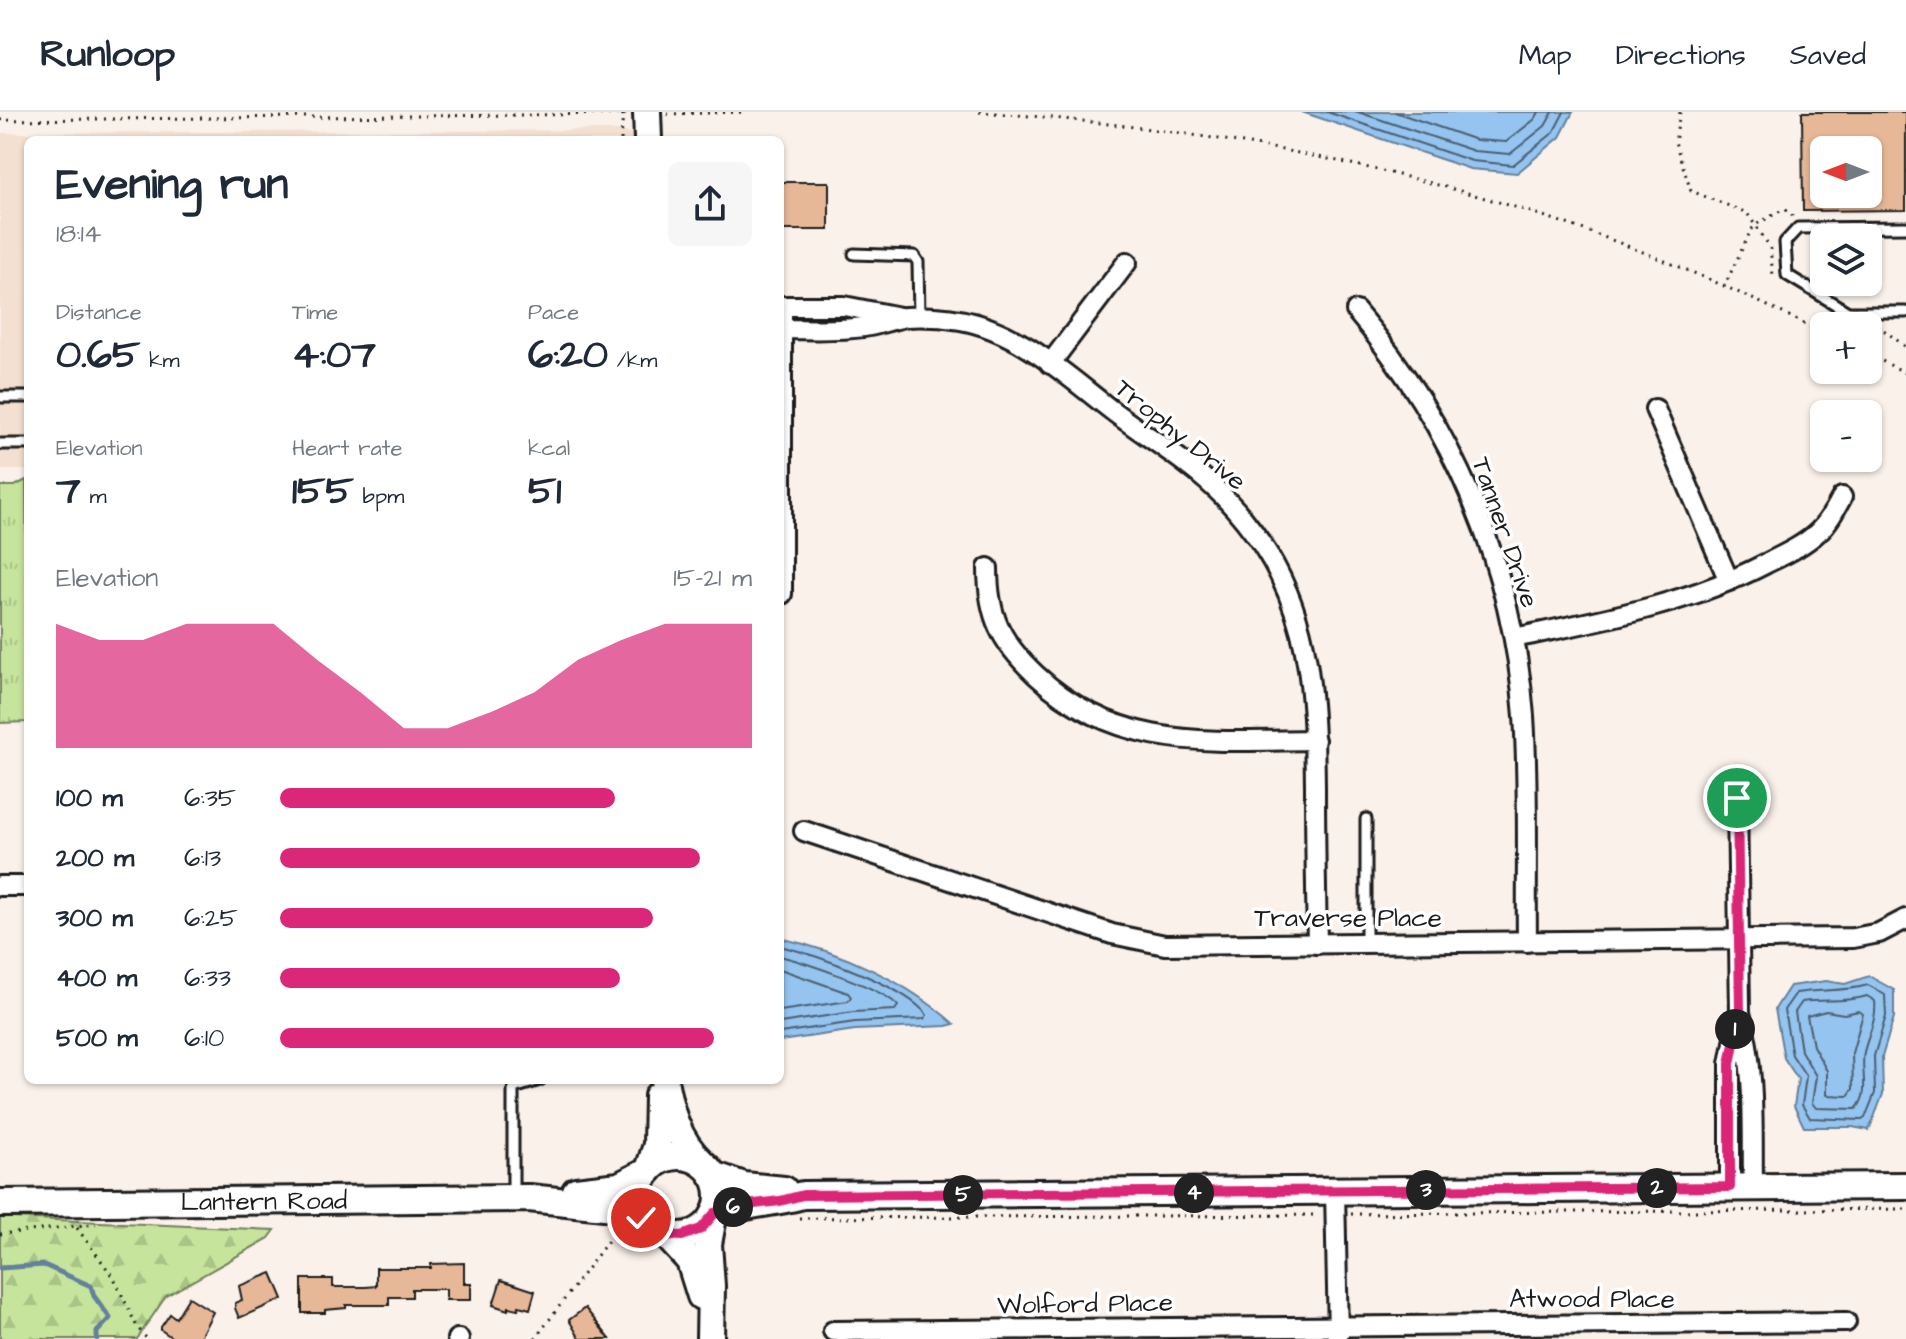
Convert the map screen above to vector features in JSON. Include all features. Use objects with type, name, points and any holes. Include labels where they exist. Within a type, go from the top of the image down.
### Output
[{"type":"street","points":[[638,113],[647,136]]},
{"type":"street","points":[[1050,364],[1127,262]]},
{"type":"street","name":"Trophy Drive","points":[[784,306],[844,306],[911,317],[960,320],[987,327],[1050,364],[1224,497],[1263,546],[1290,597],[1303,637],[1313,694],[1317,944]]},
{"type":"street","name":"Tanner Drive","points":[[1356,311],[1381,340],[1419,396],[1450,451],[1491,549],[1514,638],[1526,750],[1527,942]]},
{"type":"street","name":"Trophy Drive","points":[[784,329],[865,327],[911,317]]},
{"type":"street","points":[[1655,409],[1729,581]]},
{"type":"street","points":[[1514,638],[1636,613],[1729,581],[1813,536],[1826,523],[1842,497]]},
{"type":"street","points":[[988,568],[989,608],[1006,642],[1043,681],[1088,713],[1126,729],[1167,739],[1315,740]]},
{"type":"street","points":[[1737,798],[1740,1013],[1730,1064],[1742,1187]]},
{"type":"street","name":"Traverse Place","points":[[804,831],[1147,943],[1366,944],[1869,936],[1888,930],[1906,919]]},
{"type":"street","points":[[0,886],[24,886]]},
{"type":"street","points":[[661,1084],[657,1145],[639,1194],[640,1205],[643,1216],[690,1261],[710,1332]]},
{"type":"street","points":[[662,1084],[677,1131],[685,1145],[707,1168],[719,1196],[708,1244],[710,1332]]},
{"type":"street","points":[[647,1172],[661,1160],[676,1156],[690,1157],[744,1186],[785,1190],[797,1207]]},
{"type":"street","name":"Lantern Road","points":[[521,1198],[619,1186],[647,1172]]},
{"type":"street","points":[[658,1230],[682,1236],[694,1233],[714,1215],[738,1206],[780,1201],[797,1207],[1335,1202],[1742,1187],[1906,1186]]},
{"type":"street","name":"Lantern Road","points":[[0,1203],[521,1198],[614,1207],[658,1230]]},
{"type":"street","points":[[1335,1202],[1338,1333]]},
{"type":"street","name":"Atwood Place","points":[[1338,1333],[1659,1332],[1846,1322]]},
{"type":"street","name":"Wolford Place","points":[[833,1331],[1338,1333]]},
{"type":"lane","points":[[1906,227],[1798,228],[1785,242],[1787,275],[1848,312],[1906,312]]},
{"type":"lane","points":[[854,254],[914,256],[918,262],[911,317]]},
{"type":"lane","points":[[0,397],[24,397]]},
{"type":"lane","points":[[0,444],[24,444]]},
{"type":"lane","points":[[1366,819],[1366,944]]},
{"type":"lane","points":[[521,1198],[513,1091],[527,1084]]},
{"type":"path","points":[[0,120],[747,112]]},
{"type":"path","points":[[979,112],[1084,120],[1186,133],[1311,155],[1404,177],[1573,226],[1724,287],[1810,327]]},
{"type":"path","points":[[1680,112],[1675,142],[1691,191],[1747,213],[1770,247],[1774,278]]},
{"type":"path","points":[[624,136],[638,113]]},
{"type":"path","points":[[1724,287],[1745,240],[1757,224],[1784,209],[1790,212],[1798,228]]},
{"type":"path","points":[[1882,330],[1906,347]]},
{"type":"path","points":[[1882,361],[1906,373]]},
{"type":"path","points":[[797,1207],[1335,1202],[1906,1209]]},
{"type":"path","points":[[535,1339],[623,1220]]},
{"type":"path","points":[[0,1234],[99,1224]]},
{"type":"path","points":[[76,1228],[114,1278],[137,1327],[147,1339]]},
{"type":"shaded area","points":[[608,130],[632,133],[632,136],[24,136],[24,470],[0,470],[0,133]]},
{"type":"green space","points":[[24,481],[24,722],[0,723],[0,486],[15,486]]},
{"type":"green space","points":[[0,1218],[275,1230],[269,1238],[166,1296],[137,1339],[0,1339]]},
{"type":"water","points":[[1302,112],[1573,112],[1560,137],[1517,173],[1470,169]]},
{"type":"water","points":[[784,939],[827,951],[872,970],[915,994],[954,1024],[855,1030],[784,1040]]},
{"type":"water","points":[[1869,976],[1894,990],[1894,1017],[1882,1057],[1883,1094],[1869,1130],[1804,1127],[1794,1106],[1798,1079],[1784,1058],[1775,1009],[1790,986],[1826,981],[1845,984]]},
{"type":"building","points":[[1802,112],[1906,112],[1906,210],[1803,211]]},
{"type":"building","points":[[784,182],[829,182],[829,230],[784,230]]},
{"type":"building","points":[[464,1263],[464,1283],[471,1283],[471,1300],[446,1300],[446,1289],[412,1289],[412,1297],[389,1297],[389,1305],[346,1305],[346,1308],[325,1310],[325,1313],[302,1313],[302,1279],[333,1279],[333,1287],[366,1287],[376,1286],[376,1268],[431,1268],[431,1264]]},
{"type":"building","points":[[272,1273],[283,1299],[239,1318],[235,1303],[242,1300],[239,1286]]},
{"type":"building","points":[[501,1280],[535,1291],[530,1309],[519,1306],[518,1309],[509,1307],[508,1310],[493,1305]]},
{"type":"building","points":[[189,1297],[213,1312],[199,1339],[174,1339],[161,1327],[170,1314],[176,1318]]},
{"type":"building","points":[[585,1308],[610,1339],[580,1339],[569,1320]]},
{"type":"waterway","points":[[0,1268],[44,1265],[91,1286],[94,1296],[110,1318],[97,1332],[97,1339]]},
{"type":"route","points":[[641,1218],[666,1235],[682,1236],[701,1229],[715,1213],[803,1195],[1730,1187],[1730,1064],[1740,1013],[1737,798]]}]
